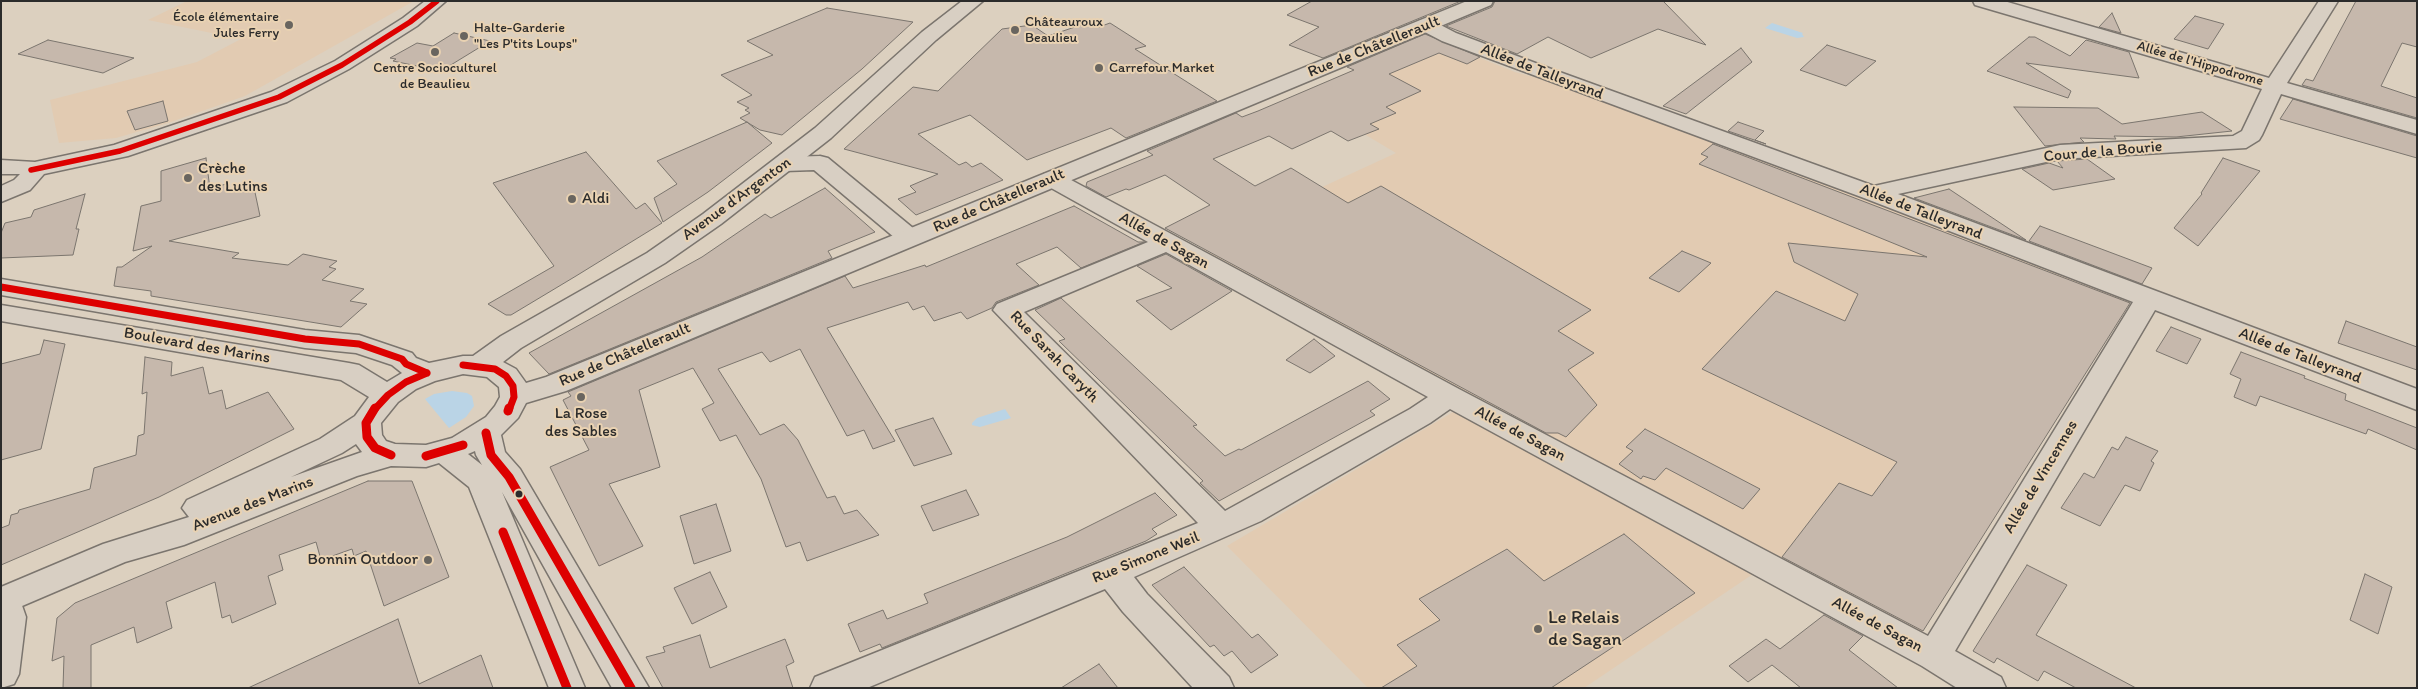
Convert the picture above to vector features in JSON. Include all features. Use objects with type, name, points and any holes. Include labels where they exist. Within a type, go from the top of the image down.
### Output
[{"type":"street","points":[[1,167],[20,165],[31,170],[85,161],[127,149],[279,97],[342,64],[410,22],[437,1]]},
{"type":"street","name":"Avenue d'Argenton","points":[[479,366],[511,342],[656,258],[712,219],[823,133],[929,36],[974,1]]},
{"type":"street","name":"Rue de Châtellerault","points":[[514,397],[556,384],[1484,1]]},
{"type":"street","name":"Allée de l'Hippodrome","points":[[1982,1],[2417,127]]},
{"type":"street","name":"Cour de la Bourie","points":[[1872,193],[2060,152],[2238,143],[2252,135],[2274,86],[2329,1]]},
{"type":"street","name":"Allée de Talleyrand","points":[[1426,26],[1547,74],[1872,193],[2417,400]]},
{"type":"street","points":[[785,164],[820,163],[910,238]]},
{"type":"street","points":[[1,195],[22,185],[32,174],[31,170]]},
{"type":"street","name":"Allée de Sagan","points":[[1052,179],[1166,243],[1934,656],[1988,688]]},
{"type":"street","name":"Rue Sarah Caryth","points":[[1166,243],[1006,310],[1220,526]]},
{"type":"street","name":"Boulevard des Marins","points":[[1,287],[305,339],[359,344],[402,359],[406,364],[427,373]]},
{"type":"street","name":"Allée de Vincennes","points":[[1934,656],[2149,298]]},
{"type":"street","name":"Boulevard des Marins","points":[[1,313],[349,372],[388,394]]},
{"type":"street","points":[[479,366],[495,369],[506,376],[513,386],[514,397],[508,411],[486,433],[445,452],[426,456],[391,455],[375,448],[367,437],[366,424],[374,409],[388,394],[406,382],[445,368],[479,366]]},
{"type":"street","name":"Rue Simone Weil","points":[[828,688],[1250,513],[1412,421],[1449,396]]},
{"type":"street","name":"Avenue des Marins","points":[[116,553],[164,524],[331,446],[366,424]]},
{"type":"street","points":[[486,433],[491,455],[509,477],[631,688]]},
{"type":"street","points":[[445,452],[482,481],[567,688]]},
{"type":"street","name":"Avenue des Marins","points":[[3,601],[116,553],[173,536],[346,468],[391,455]]},
{"type":"street","points":[[1111,572],[1135,603],[1216,688]]},
{"type":"street","points":[[1,674],[9,616],[3,601]]},
{"type":"shaded area","points":[[187,1],[414,1],[245,96],[168,123],[116,138],[59,143],[50,100],[197,62],[241,39],[148,20]]},
{"type":"shaded area","points":[[1430,38],[1515,72],[1574,88],[2131,301],[1918,639],[1756,572],[1584,688],[1368,688],[1227,546],[1475,399],[1203,250],[1205,241],[1396,153],[1297,94]]},
{"type":"water","points":[[1772,23],[1803,33],[1804,37],[1797,38],[1765,28]]},
{"type":"water","points":[[452,391],[467,393],[472,396],[474,406],[466,417],[449,428],[425,399],[434,394]]},
{"type":"water","points":[[1005,409],[1011,418],[980,427],[972,425],[977,418]]},
{"type":"building","points":[[1312,1],[1461,1],[1323,58],[1289,45],[1319,27],[1287,15]]},
{"type":"building","points":[[1495,1],[1663,1],[1706,45],[1658,29],[1591,58],[1548,37],[1517,54],[1446,26],[1492,7]]},
{"type":"building","points":[[2356,1],[2417,1],[2417,47],[2402,43],[2381,86],[2417,98],[2417,118],[2302,85],[2306,79],[2313,81]]},
{"type":"building","points":[[827,8],[913,22],[862,69],[782,135],[760,130],[740,118],[750,113],[745,110],[749,108],[737,102],[752,95],[721,75],[773,55],[747,41]]},
{"type":"building","points":[[2112,13],[2121,33],[2099,27]]},
{"type":"building","points":[[2195,16],[2224,24],[2208,49],[2174,39]]},
{"type":"building","points":[[1090,22],[1099,27],[1110,23],[1146,46],[1135,49],[1217,101],[1126,138],[1111,128],[1027,160],[970,115],[918,134],[959,165],[966,162],[972,167],[981,163],[1003,180],[916,215],[898,199],[916,192],[910,186],[938,174],[844,149],[913,87],[938,91],[1002,29],[1032,25],[1048,36]]},
{"type":"building","name":"Centre Socioculturel de Beaulieu","points":[[454,33],[490,41],[441,71],[393,61],[396,59],[390,58],[417,43],[433,46]]},
{"type":"building","points":[[1425,34],[1480,57],[1467,64],[1439,53],[1389,74],[1421,91],[1386,107],[1396,113],[1370,124],[1379,129],[1348,141],[1331,131],[1292,149],[1269,136],[1213,159],[1255,186],[1291,168],[1348,203],[1381,186],[1591,310],[1558,331],[1594,353],[1568,370],[1597,405],[1566,437],[1558,433],[1546,433],[1165,228],[1210,205],[1165,175],[1106,197],[1086,186],[1087,182],[1153,155],[1147,151],[1236,113],[1242,117],[1258,111],[1354,70],[1347,67]]},
{"type":"building","points":[[2029,37],[2035,37],[2070,56],[2086,40],[2129,52],[2139,78],[2026,63],[2071,91],[2068,98],[1987,71]]},
{"type":"building","points":[[48,40],[134,58],[103,73],[18,54]]},
{"type":"building","points":[[1827,45],[1876,61],[1846,86],[1800,70]]},
{"type":"building","points":[[1741,48],[1752,62],[1686,114],[1663,106]]},
{"type":"building","points":[[2293,99],[2417,136],[2417,158],[2280,119]]},
{"type":"building","points":[[163,101],[168,121],[135,130],[127,111]]},
{"type":"building","points":[[2014,107],[2098,108],[2122,124],[2202,112],[2232,131],[2176,137],[2114,136],[2116,139],[2080,138],[2084,142],[2045,146]]},
{"type":"building","points":[[747,122],[772,143],[708,192],[663,222],[654,198],[677,184],[657,161]]},
{"type":"building","points":[[1738,122],[1764,131],[1755,140],[1766,144],[1728,131]]},
{"type":"building","points":[[1713,144],[2130,303],[1923,631],[1782,557],[1839,483],[1872,496],[1897,462],[1702,369],[1776,291],[1845,321],[1858,294],[1794,262],[1788,243],[1927,257],[1699,164],[1708,157],[1701,154]]},
{"type":"building","points":[[586,152],[636,209],[645,203],[662,223],[511,315],[506,315],[488,304],[554,266],[493,183]]},
{"type":"building","points":[[206,158],[210,189],[226,184],[227,190],[253,183],[260,216],[169,241],[239,253],[232,258],[288,265],[303,254],[337,261],[329,267],[336,269],[322,280],[364,289],[350,301],[367,304],[341,327],[151,296],[151,291],[114,286],[117,267],[122,267],[152,246],[133,251],[141,206],[161,201],[161,171]]},
{"type":"building","points":[[2223,158],[2260,171],[2198,246],[2174,228],[2202,194]]},
{"type":"building","points":[[2087,159],[2115,179],[2053,190],[2022,169],[2049,163],[2063,168],[2057,161]]},
{"type":"building","points":[[825,188],[875,232],[828,251],[832,258],[549,374],[529,353],[702,257],[765,214],[771,218]]},
{"type":"building","points":[[1949,189],[1961,197],[2026,240],[1914,198]]},
{"type":"building","points":[[85,194],[76,229],[79,229],[73,255],[1,258],[1,233],[5,223],[31,217],[34,210]]},
{"type":"building","points":[[1074,206],[1138,242],[1144,242],[1081,268],[1057,247],[1016,264],[1039,285],[996,302],[992,308],[967,319],[961,312],[934,321],[924,306],[913,310],[908,302],[827,328],[895,441],[873,449],[864,430],[847,436],[800,349],[770,362],[762,352],[718,369],[760,435],[784,424],[798,440],[827,498],[835,496],[844,514],[857,510],[879,535],[807,561],[800,542],[786,547],[761,479],[736,435],[720,441],[702,409],[714,403],[693,368],[639,390],[660,467],[609,484],[643,546],[599,566],[550,467],[589,450],[563,400],[571,396],[568,392],[845,276],[853,288],[925,265],[926,267]]},
{"type":"building","points":[[2040,226],[2152,268],[2142,284],[2029,241]]},
{"type":"building","points":[[1682,251],[1711,263],[1679,292],[1649,278]]},
{"type":"building","points":[[1166,254],[1232,291],[1171,330],[1136,301],[1172,288],[1137,266]]},
{"type":"building","points":[[1061,298],[1197,425],[1193,426],[1225,456],[1239,449],[1241,450],[1368,381],[1390,399],[1370,411],[1375,415],[1219,501],[1200,483],[1203,481],[1059,341],[1065,339],[1035,310]]},
{"type":"building","points":[[2346,321],[2417,347],[2417,370],[2338,343]]},
{"type":"building","points":[[2171,327],[2201,339],[2187,364],[2156,351]]},
{"type":"building","points":[[1314,339],[1335,356],[1310,373],[1286,360]]},
{"type":"building","points":[[44,340],[65,344],[41,449],[1,460],[1,364],[40,354]]},
{"type":"building","points":[[2241,352],[2305,376],[2304,378],[2346,394],[2345,400],[2417,428],[2417,450],[2368,429],[2366,434],[2260,396],[2256,406],[2234,397],[2241,379],[2230,374]]},
{"type":"building","points":[[145,357],[172,362],[171,376],[203,367],[209,394],[222,390],[226,409],[268,392],[294,429],[159,497],[1,565],[1,528],[9,525],[11,515],[18,513],[19,510],[90,489],[94,468],[136,455],[138,436],[144,434],[147,392],[142,394]]},
{"type":"building","points":[[933,418],[952,454],[914,466],[895,430]]},
{"type":"building","points":[[1645,429],[1760,489],[1743,509],[1666,468],[1655,480],[1643,476],[1641,479],[1619,464],[1633,451],[1626,447]]},
{"type":"building","points":[[2126,437],[2158,451],[2151,461],[2154,463],[2140,491],[2125,485],[2100,526],[2061,508],[2084,473],[2094,478],[2112,447],[2118,450]]},
{"type":"building","points":[[368,481],[412,481],[449,577],[384,606],[366,551],[354,556],[352,549],[321,560],[316,542],[279,555],[283,570],[268,576],[276,604],[232,623],[230,615],[222,618],[215,582],[166,602],[172,628],[137,643],[134,627],[91,645],[91,688],[63,688],[64,656],[52,661],[57,618],[75,603]]},
{"type":"building","points":[[966,490],[979,515],[933,531],[921,506]]},
{"type":"building","points":[[1155,493],[1177,515],[1152,529],[1157,534],[1146,541],[882,648],[880,644],[860,652],[848,624],[883,610],[887,619],[928,603],[924,594],[1067,537]]},
{"type":"building","points":[[716,504],[731,551],[694,564],[680,516]]},
{"type":"building","points":[[1624,534],[1695,593],[1551,688],[1381,688],[1417,666],[1397,645],[1440,620],[1419,599],[1507,549],[1544,581]]},
{"type":"building","points":[[2027,565],[2067,585],[2036,635],[2136,688],[2076,688],[2044,671],[2038,681],[1997,658],[1994,663],[1973,651]]},
{"type":"building","points":[[1184,567],[1252,638],[1258,634],[1278,655],[1251,673],[1232,651],[1224,656],[1214,645],[1210,647],[1152,585]]},
{"type":"building","points":[[710,572],[727,607],[692,624],[674,588]]},
{"type":"building","points":[[2365,574],[2392,587],[2378,634],[2350,620]]},
{"type":"building","points":[[1824,615],[1863,636],[1849,650],[1898,688],[1801,688],[1772,665],[1748,682],[1729,666],[1766,639],[1780,649]]},
{"type":"building","points":[[398,619],[419,684],[481,655],[493,688],[248,688]]},
{"type":"building","points":[[700,635],[710,668],[785,639],[794,662],[786,666],[793,688],[663,688],[646,657],[665,652],[663,647]]},
{"type":"building","points":[[1099,664],[1118,688],[1061,688]]},
{"type":"transit line","points":[[31,170],[120,151],[279,97],[342,65],[410,22],[437,1]]},
{"type":"transit line","points":[[1,287],[305,339],[359,344],[402,359],[406,364],[427,373]]},
{"type":"transit line","points":[[463,365],[495,369],[506,376],[513,386],[514,397],[508,411]]},
{"type":"transit line","points":[[391,455],[375,448],[367,437],[366,423],[374,409],[388,395],[406,382],[427,373]]},
{"type":"transit line","points":[[486,433],[491,455],[509,477],[631,688]]},
{"type":"transit line","points":[[426,456],[463,445]]},
{"type":"transit line","points":[[426,456],[463,445]]},
{"type":"transit line","points":[[503,532],[567,688]]},
{"type":"place","name":"École élémentaire Jules Ferry","points":[[289,25]]},
{"type":"place","name":"Châteauroux Beaulieu","points":[[1015,30]]},
{"type":"place","name":"Halte-Garderie \"Les P'tits Loups\"","points":[[464,36]]},
{"type":"place","name":"Centre Socioculturel de Beaulieu","points":[[435,52]]},
{"type":"place","name":"Carrefour Market","points":[[1099,68]]},
{"type":"place","name":"Crèche des Lutins","points":[[188,178]]},
{"type":"place","name":"Aldi","points":[[572,199]]},
{"type":"place","name":"La Rose des Sables","points":[[581,397]]},
{"type":"place","name":"Bonnin Outdoor","points":[[428,560]]},
{"type":"place","name":"Le Relais de Sagan","points":[[1538,629]]}]
